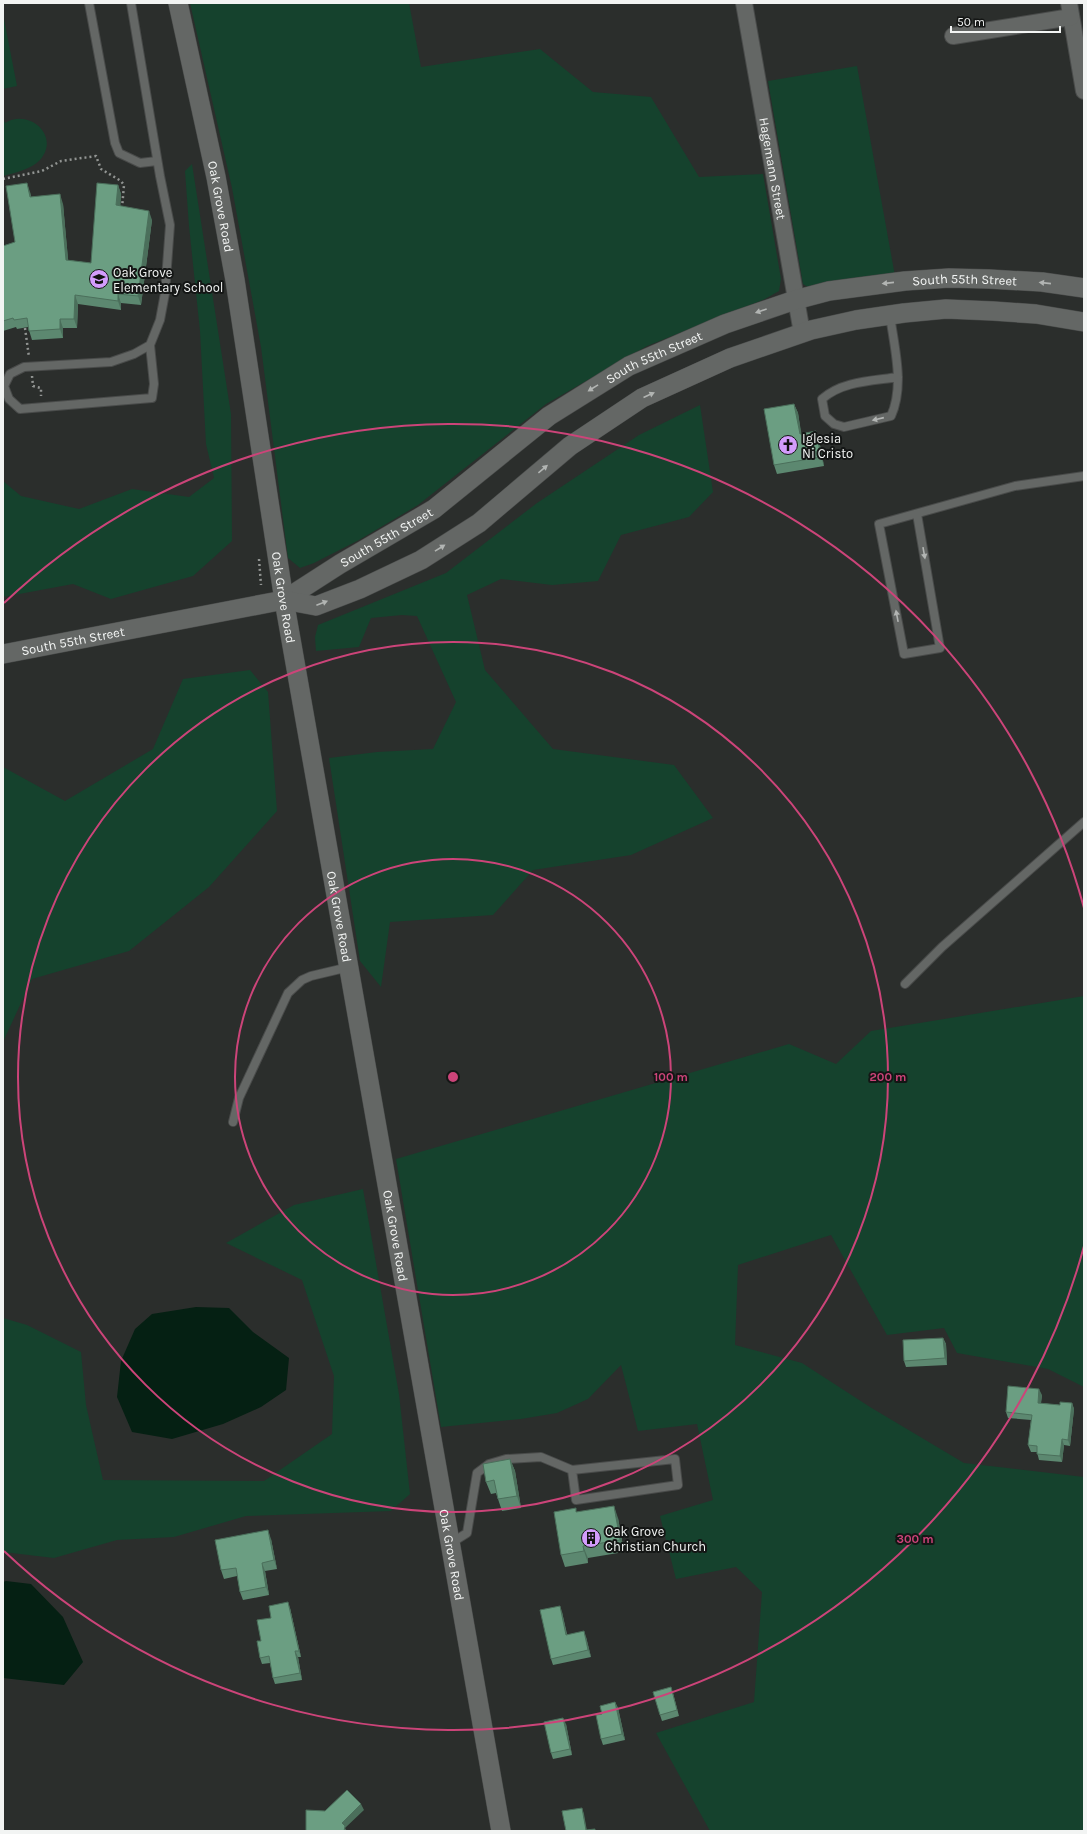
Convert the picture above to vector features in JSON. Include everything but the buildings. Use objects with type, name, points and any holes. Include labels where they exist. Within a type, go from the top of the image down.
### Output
[{"type":"street","name":"Oak Grove Road","points":[[178,3],[216,178],[235,280],[284,600],[501,1831]]},
{"type":"street","name":"Hagemann Street","points":[[744,3],[802,333]]},
{"type":"street","points":[[954,36],[1070,10],[1084,91]]},
{"type":"street","name":"South 55th Street","points":[[284,600],[340,564],[434,508],[549,416],[629,366],[725,324],[795,300],[830,291],[869,285],[949,278],[1042,282],[1084,288]]},
{"type":"street","name":"South 55th Street","points":[[3,654],[284,600],[316,606],[360,589],[421,560],[480,523],[570,446],[642,398],[730,358],[802,333],[856,320],[946,309],[1036,314],[1084,322]]},
{"type":"lane","points":[[89,3],[119,153],[140,163],[157,161]]},
{"type":"lane","points":[[131,3],[157,161],[170,225],[165,293],[160,320],[150,345],[154,384],[152,398],[20,409],[9,399],[4,386],[10,374],[24,367],[111,362],[134,354],[150,345]]},
{"type":"lane","points":[[890,315],[898,377],[896,405],[892,416],[844,427],[834,424],[825,416],[822,399],[831,391],[858,382],[898,377]]},
{"type":"lane","points":[[917,514],[940,648],[904,654],[880,524],[1015,486],[1084,476]]},
{"type":"lane","points":[[905,984],[942,947],[1084,822]]},
{"type":"lane","points":[[233,1122],[239,1098],[288,993],[302,980],[311,976],[349,967]]},
{"type":"lane","points":[[450,1543],[467,1533],[477,1473],[489,1464],[506,1459],[541,1457],[572,1470],[675,1459],[678,1484],[576,1500],[572,1470]]},
{"type":"path","points":[[3,179],[42,171],[61,161],[96,156],[101,169],[121,181],[124,185],[122,211]]},
{"type":"shaded area","points":[[190,3],[409,3],[421,67],[540,49],[593,92],[651,97],[699,177],[763,174],[781,279],[779,291],[765,299],[647,346],[546,404],[418,505],[359,540],[314,563],[300,568],[288,558],[261,347],[232,188]]},
{"type":"shaded area","points":[[3,14],[17,86],[3,89]]},
{"type":"shaded area","points":[[857,66],[895,276],[811,289],[803,284],[768,81]]},
{"type":"shaded area","points":[[3,118],[5,123],[14,119],[24,119],[32,122],[39,127],[47,142],[46,151],[40,160],[23,170],[3,176]]},
{"type":"shaded area","points":[[192,164],[231,414],[232,541],[193,576],[111,599],[73,584],[3,597],[3,481],[21,496],[79,509],[132,489],[189,497],[214,478],[206,444],[200,331],[185,171]]},
{"type":"shaded area","points":[[700,405],[713,492],[689,517],[621,535],[598,581],[552,585],[501,579],[467,595],[485,670],[553,749],[674,765],[713,818],[631,855],[533,870],[493,915],[390,922],[381,987],[360,961],[329,758],[377,752],[433,749],[456,702],[417,616],[402,615],[371,618],[359,647],[316,651],[315,637],[318,625],[446,573],[537,503],[639,435]]},
{"type":"shaded area","points":[[250,670],[268,692],[277,811],[209,887],[129,951],[32,979],[3,1042],[3,767],[65,801],[153,749],[183,679]]},
{"type":"shaded area","points":[[1084,996],[1084,1387],[1048,1369],[957,1353],[944,1328],[887,1335],[831,1235],[738,1265],[735,1345],[802,1363],[870,1407],[964,1463],[1084,1477],[1084,1831],[710,1831],[656,1733],[754,1702],[762,1592],[736,1567],[676,1579],[660,1516],[713,1500],[697,1424],[638,1431],[621,1365],[588,1399],[557,1413],[521,1419],[441,1427],[396,1159],[789,1044],[836,1064],[871,1031]]},
{"type":"shaded area","points":[[363,1189],[399,1394],[410,1494],[391,1511],[246,1516],[174,1537],[117,1540],[54,1558],[3,1552],[3,1318],[27,1325],[81,1352],[86,1405],[103,1480],[264,1481],[332,1434],[334,1376],[302,1280],[226,1243],[294,1205]]},
{"type":"shaded area","points":[[196,1307],[229,1308],[253,1332],[289,1358],[286,1390],[261,1407],[223,1424],[172,1439],[132,1432],[117,1397],[121,1361],[135,1329],[152,1314]]},
{"type":"shaded area","points":[[6,1581],[31,1584],[63,1617],[83,1662],[64,1685],[3,1678],[3,1582]]},
{"type":"place","name":"Oak Grove Elementary School","points":[[99,279]]},
{"type":"place","name":"Iglesia Ni Cristo","points":[[788,445]]},
{"type":"place","name":"Oak Grove Christian Church","points":[[591,1538]]}]
